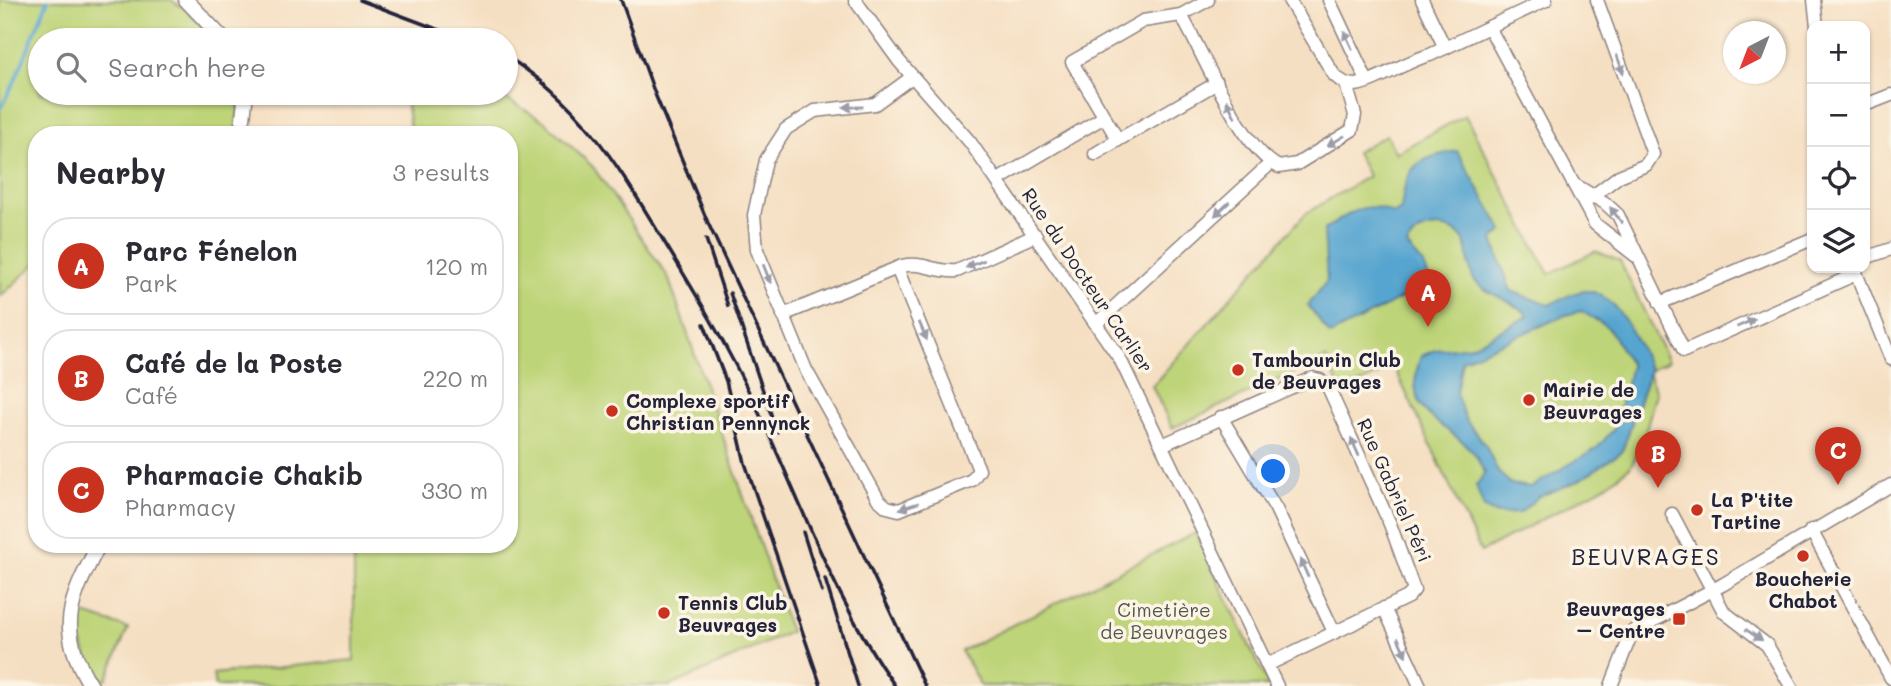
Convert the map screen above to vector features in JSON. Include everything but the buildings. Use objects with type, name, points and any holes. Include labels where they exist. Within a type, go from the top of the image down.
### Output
[{"type":"street","points":[[186,0],[213,28]]},
{"type":"street","name":"Rue du Docteur Carlier","points":[[855,0],[912,76],[966,137],[998,180],[1097,323],[1134,382],[1182,493],[1277,686]]},
{"type":"street","points":[[1118,140],[1072,62],[1139,23],[1181,15],[1208,0]]},
{"type":"street","points":[[1181,15],[1239,128],[1271,163],[1283,168],[1293,166],[1349,133],[1354,126],[1355,115],[1346,84],[1331,71],[1289,0]]},
{"type":"street","points":[[1329,0],[1367,81]]},
{"type":"street","points":[[1422,0],[1445,48]]},
{"type":"street","points":[[1589,201],[1619,176],[1646,165],[1653,155],[1597,0]]},
{"type":"street","points":[[1814,0],[1816,21]]},
{"type":"street","points":[[1346,84],[1357,85],[1367,81],[1445,48],[1543,1]]},
{"type":"street","points":[[1489,27],[1575,185],[1589,201],[1601,231],[1629,248],[1639,261]]},
{"type":"street","points":[[897,268],[979,470],[972,480],[906,509],[891,509],[878,499],[823,406],[757,250],[754,229],[762,174],[772,147],[786,129],[803,116],[827,108],[875,104],[912,76]]},
{"type":"street","points":[[1095,154],[1217,83]]},
{"type":"street","points":[[1870,103],[1891,95]]},
{"type":"street","points":[[242,126],[245,105]]},
{"type":"street","points":[[998,180],[1104,117]]},
{"type":"street","points":[[1097,323],[1271,163]]},
{"type":"street","points":[[1589,201],[1616,212],[1684,351],[1851,273]]},
{"type":"street","points":[[783,315],[897,268],[916,264],[946,272],[957,271],[1017,246],[1036,235]]},
{"type":"street","points":[[1660,303],[1807,241]]},
{"type":"street","points":[[1870,256],[1891,249]]},
{"type":"street","points":[[1856,273],[1891,359]]},
{"type":"street","name":"Rue Gabriel Péri","points":[[1162,445],[1312,378],[1327,386],[1414,583],[1411,595],[1384,608]]},
{"type":"street","points":[[1221,417],[1276,509],[1333,630]]},
{"type":"street","points":[[1611,686],[1629,635],[1891,485]]},
{"type":"street","points":[[1672,514],[1727,616],[1767,645],[1791,686]]},
{"type":"street","points":[[1811,530],[1891,678]]},
{"type":"street","points":[[91,686],[74,655],[68,620],[74,593],[94,553]]},
{"type":"street","points":[[1267,665],[1333,630],[1384,608],[1419,686]]},
{"type":"green space","points":[[0,0],[171,0],[189,12],[204,28],[28,28],[28,105],[239,105],[237,126],[28,126],[28,271],[0,297]]},
{"type":"green space","name":"Complexe sportif Christian Pennynck","points":[[407,105],[517,105],[544,121],[593,167],[668,277],[790,632],[671,686],[215,686],[213,674],[354,660],[354,553],[518,553],[518,126],[410,126]]},
{"type":"green space","points":[[1465,115],[1549,274],[1596,251],[1620,261],[1668,361],[1648,371],[1656,393],[1641,448],[1630,467],[1607,485],[1481,552],[1394,367],[1342,392],[1326,358],[1172,428],[1152,386],[1305,214],[1368,176],[1356,152],[1386,135],[1396,153]]},
{"type":"green space","name":"Cimetière de Beuvrages","points":[[1195,533],[1269,686],[981,686],[961,651]]},
{"type":"green space","points":[[84,614],[128,628],[107,679],[97,680],[77,632]]},
{"type":"water","points":[[1457,151],[1503,231],[1493,240],[1511,291],[1549,305],[1577,292],[1597,293],[1608,300],[1626,321],[1650,370],[1622,452],[1578,481],[1538,497],[1520,513],[1497,514],[1484,508],[1476,486],[1485,473],[1474,453],[1428,415],[1416,392],[1416,376],[1421,356],[1435,350],[1472,346],[1528,316],[1478,284],[1471,274],[1465,243],[1456,232],[1440,227],[1416,234],[1407,246],[1424,265],[1431,283],[1330,335],[1308,305],[1327,281],[1324,230],[1357,210],[1374,207],[1393,214],[1401,210],[1406,183],[1415,167],[1431,157]],"holes":[[[1581,311],[1609,328],[1631,366],[1614,429],[1597,448],[1531,487],[1511,484],[1498,472],[1486,446],[1465,419],[1456,393],[1462,360]]]},
{"type":"waterway","points":[[37,28],[48,0]]},
{"type":"waterway","points":[[0,109],[28,49]]},
{"type":"railway","points":[[360,0],[434,28]]},
{"type":"railway","points":[[621,0],[655,94],[708,223],[925,686]]},
{"type":"railway","points":[[518,64],[554,92],[574,112],[609,156],[641,204],[735,364],[837,587],[854,621],[895,686]]},
{"type":"railway","points":[[706,239],[728,306]]},
{"type":"railway","points":[[730,293],[777,432]]},
{"type":"railway","points":[[704,324],[726,381],[745,463],[821,686]]},
{"type":"railway","points":[[803,532],[822,592]]},
{"type":"railway","points":[[825,579],[858,686]]},
{"type":"place","name":"Parc Fénelon","points":[[1428,327]]},
{"type":"place","name":"Tambourin Club de Beuvrages","points":[[1238,370]]},
{"type":"place","name":"Mairie de Beuvrages","points":[[1529,400]]},
{"type":"place","name":"Complexe sportif Christian Pennynck","points":[[612,411]]},
{"type":"place","name":"Pharmacie Chakib","points":[[1838,485]]},
{"type":"place","name":"Café de la Poste","points":[[1658,488]]},
{"type":"place","name":"La P'tite Tartine","points":[[1697,510]]},
{"type":"place","name":"Boucherie Chabot","points":[[1803,556]]},
{"type":"place","name":"Tennis Club Beuvrages","points":[[664,613]]},
{"type":"place","name":"Beuvrages – Centre","points":[[1679,619]]},
{"type":"district","name":"BEUVRAGES","points":[[1646,556]]}]
